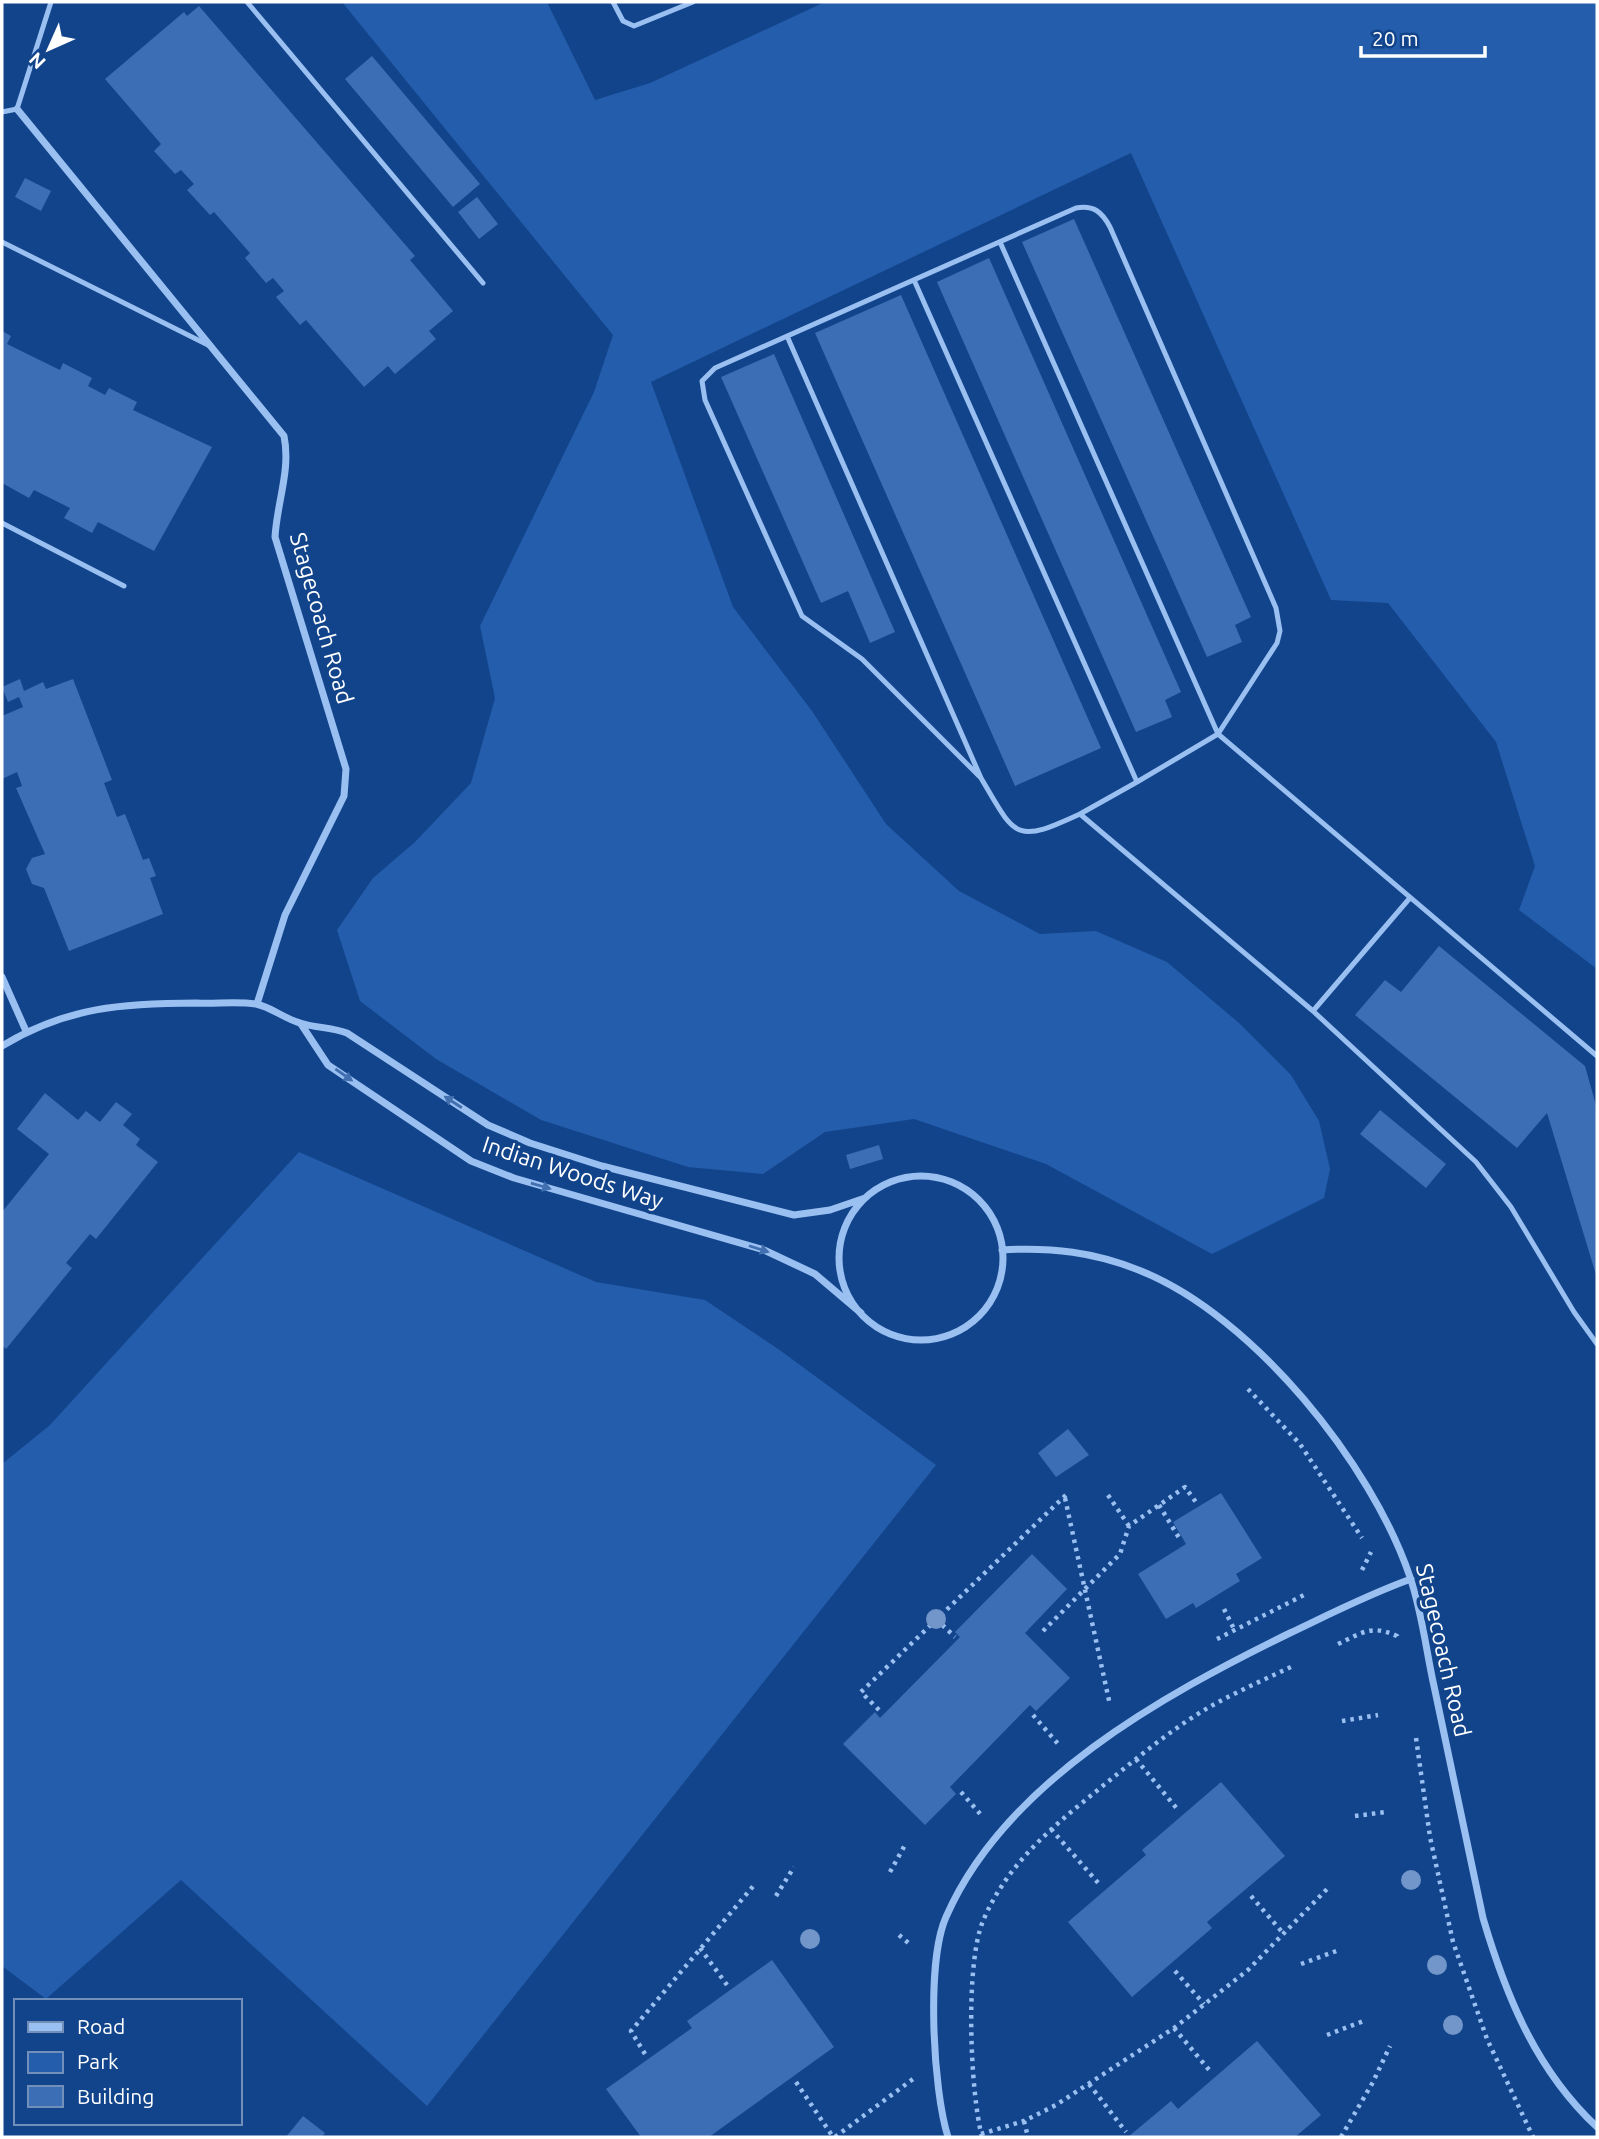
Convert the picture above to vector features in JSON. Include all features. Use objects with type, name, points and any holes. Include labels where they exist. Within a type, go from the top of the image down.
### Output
[{"type":"street","name":"Stagecoach Road","points":[[17,109],[216,349],[284,436],[288,456],[276,508],[275,537],[346,769],[344,796],[285,915],[257,1004]]},
{"type":"street","points":[[2,977],[26,1031]]},
{"type":"street","name":"Indian Woods Way","points":[[2,1046],[26,1031],[61,1017],[135,1003],[257,1004],[301,1024],[326,1026],[347,1033],[488,1125],[530,1143],[602,1166],[793,1216],[830,1210],[865,1198]]},
{"type":"street","name":"Indian Woods Way","points":[[301,1024],[328,1065],[471,1161],[514,1178],[776,1255],[815,1274],[861,1313]]},
{"type":"street","points":[[923,1176],[950,1181],[966,1189],[991,1215],[1002,1250],[1002,1267],[992,1299],[982,1312],[955,1332],[922,1340],[888,1333],[861,1313],[844,1286],[839,1254],[847,1223],[865,1198],[897,1179],[923,1176]]},
{"type":"street","name":"Stagecoach Road","points":[[1002,1250],[1047,1247],[1098,1256],[1143,1272],[1190,1296],[1244,1339],[1296,1390],[1334,1434],[1388,1523],[1411,1578],[1483,1918],[1499,1973],[1519,2022],[1546,2067],[1578,2109],[1597,2127]]},
{"type":"street","points":[[948,2137],[934,2041],[935,1978],[943,1928],[973,1865],[1004,1827],[1085,1756],[1175,1693],[1312,1623],[1411,1578]]},
{"type":"lane","points":[[2,112],[17,109],[51,2]]},
{"type":"lane","points":[[247,2],[483,283]]},
{"type":"lane","points":[[613,2],[624,21],[634,26],[693,2]]},
{"type":"lane","points":[[788,336],[981,778],[1006,820],[1020,830],[1040,833],[1080,814],[1218,734],[1278,643],[1279,620],[1111,227],[1096,209],[1087,206],[788,336],[707,374],[702,381],[705,400],[802,616],[862,659],[981,778]]},
{"type":"lane","points":[[2,242],[216,349]]},
{"type":"lane","points":[[1000,242],[1218,734],[1597,1056]]},
{"type":"lane","points":[[914,280],[1137,782]]},
{"type":"lane","points":[[2,523],[124,586]]},
{"type":"lane","points":[[1080,814],[1313,1011],[1476,1162],[1511,1207],[1574,1312],[1597,1344]]},
{"type":"lane","points":[[1313,1011],[1409,899]]},
{"type":"path","points":[[1248,1389],[1300,1444],[1353,1521],[1375,1565]]},
{"type":"path","points":[[1043,1631],[1125,1547],[1129,1526],[1185,1488],[1198,1505]]},
{"type":"path","points":[[879,1710],[862,1692],[1066,1495],[1110,1707]]},
{"type":"path","points":[[1108,1495],[1129,1526]]},
{"type":"path","points":[[1159,1504],[1181,1541]]},
{"type":"path","points":[[1224,1609],[1234,1629]]},
{"type":"path","points":[[936,1619],[955,1637]]},
{"type":"path","points":[[1338,1644],[1367,1630],[1381,1628],[1397,1636],[1399,1648]]},
{"type":"path","points":[[1295,1665],[1212,1706],[1136,1759],[1051,1829],[1020,1860],[999,1889],[982,1923],[975,1956],[974,2088],[982,2136],[1024,2121],[1089,2084],[1174,2028],[1248,1970],[1328,1888]]},
{"type":"path","points":[[1033,1715],[1060,1745]]},
{"type":"path","points":[[1342,1721],[1378,1715]]},
{"type":"path","points":[[1415,1734],[1430,1837],[1453,1942],[1487,2039],[1533,2137]]},
{"type":"path","points":[[1136,1759],[1178,1810]]},
{"type":"path","points":[[961,1793],[982,1815]]},
{"type":"path","points":[[1355,1816],[1385,1812]]},
{"type":"path","points":[[1051,1829],[1100,1885]]},
{"type":"path","points":[[890,1872],[905,1845]]},
{"type":"path","points":[[776,1896],[794,1867]]},
{"type":"path","points":[[645,2054],[631,2031],[755,1884]]},
{"type":"path","points":[[1251,1896],[1283,1933]]},
{"type":"path","points":[[899,1935],[912,1946]]},
{"type":"path","points":[[910,1956],[913,1937]]},
{"type":"path","points":[[700,1948],[727,1985]]},
{"type":"path","points":[[1301,1964],[1339,1950]]},
{"type":"path","points":[[1175,1971],[1204,2004]]},
{"type":"path","points":[[1327,2035],[1366,2020]]},
{"type":"path","points":[[1174,2028],[1210,2071]]},
{"type":"path","points":[[1340,2137],[1373,2082],[1390,2046]]},
{"type":"path","points":[[796,2082],[834,2137],[913,2079],[912,2065]]},
{"type":"path","points":[[1089,2084],[1126,2132]]},
{"type":"path","points":[[1024,2121],[1028,2137]]},
{"type":"green space","points":[[342,2],[547,2],[595,100],[650,83],[825,2],[1597,2],[1597,969],[1519,910],[1535,866],[1496,742],[1388,603],[1331,600],[1131,153],[651,382],[733,607],[812,711],[886,824],[959,891],[1040,934],[1096,931],[1167,962],[1239,1023],[1291,1075],[1319,1121],[1330,1169],[1324,1198],[1212,1254],[1046,1164],[914,1119],[825,1132],[763,1174],[688,1167],[541,1120],[436,1059],[360,1001],[337,930],[373,878],[415,842],[471,783],[495,698],[480,626],[594,392],[613,335]]},
{"type":"green space","points":[[299,1152],[596,1282],[705,1300],[781,1351],[936,1465],[427,2106],[181,1880],[46,1999],[2,1966],[2,1464],[50,1425]]},
{"type":"building","points":[[199,6],[415,256],[410,260],[453,311],[429,331],[436,339],[395,374],[388,366],[364,387],[306,320],[300,325],[276,297],[284,291],[273,278],[266,283],[245,258],[250,253],[214,212],[210,215],[187,190],[194,184],[181,170],[175,174],[154,151],[161,144],[105,79],[184,12],[187,16]]},
{"type":"building","points":[[372,56],[480,184],[453,207],[345,79]]},
{"type":"building","points":[[25,178],[51,191],[41,211],[15,197]]},
{"type":"building","points":[[477,197],[498,224],[479,239],[458,212]]},
{"type":"building","points":[[1074,219],[1251,617],[1235,625],[1242,642],[1207,657],[1022,242]]},
{"type":"building","points":[[989,258],[1181,692],[1165,700],[1172,717],[1136,732],[937,282]]},
{"type":"building","points":[[901,295],[1101,748],[1015,786],[815,333]]},
{"type":"building","points":[[2,331],[11,336],[7,344],[60,370],[63,363],[92,378],[88,386],[105,395],[109,388],[137,402],[133,410],[212,447],[154,551],[98,522],[92,533],[64,518],[70,508],[34,490],[29,498],[2,483]]},
{"type":"building","points":[[774,354],[895,632],[870,643],[848,591],[821,603],[721,377]]},
{"type":"building","points":[[20,679],[24,691],[43,682],[46,689],[73,679],[112,780],[104,783],[117,817],[125,814],[143,860],[149,858],[156,876],[150,878],[163,914],[69,951],[44,888],[32,884],[26,869],[32,858],[45,854],[16,788],[22,786],[17,772],[2,779],[2,716],[23,707],[19,697],[8,702],[2,687]]},
{"type":"building","points":[[1439,946],[1585,1066],[1597,1109],[1597,1278],[1547,1113],[1517,1148],[1355,1015],[1385,980],[1401,992]]},
{"type":"building","points":[[45,1093],[78,1120],[86,1111],[100,1122],[116,1102],[132,1114],[123,1125],[140,1139],[136,1145],[158,1162],[96,1239],[90,1234],[66,1263],[72,1268],[6,1349],[2,1345],[2,1212],[49,1154],[17,1129]]},
{"type":"building","points":[[1380,1110],[1446,1164],[1426,1188],[1360,1134]]},
{"type":"building","points":[[879,1145],[883,1159],[850,1169],[846,1155]]},
{"type":"building","points":[[1068,1429],[1089,1455],[1056,1477],[1038,1453]]},
{"type":"building","points":[[1221,1493],[1262,1558],[1236,1574],[1240,1581],[1196,1608],[1193,1603],[1166,1619],[1138,1574],[1186,1544],[1173,1522]]},
{"type":"building","points":[[1032,1554],[1067,1589],[1025,1633],[1070,1678],[1036,1711],[1030,1705],[950,1787],[956,1794],[925,1825],[843,1744],[875,1712],[880,1718],[960,1637],[955,1632]]},
{"type":"building","points":[[1221,1782],[1285,1856],[1207,1922],[1212,1928],[1132,1997],[1068,1922],[1146,1855],[1142,1850]]},
{"type":"building","points":[[772,1960],[834,2047],[709,2137],[641,2137],[606,2089],[692,2028],[687,2021]]},
{"type":"building","points":[[1257,2041],[1321,2115],[1295,2137],[1128,2137],[1171,2101],[1178,2109]]},
{"type":"building","points":[[303,2116],[325,2133],[322,2137],[286,2137]]}]
